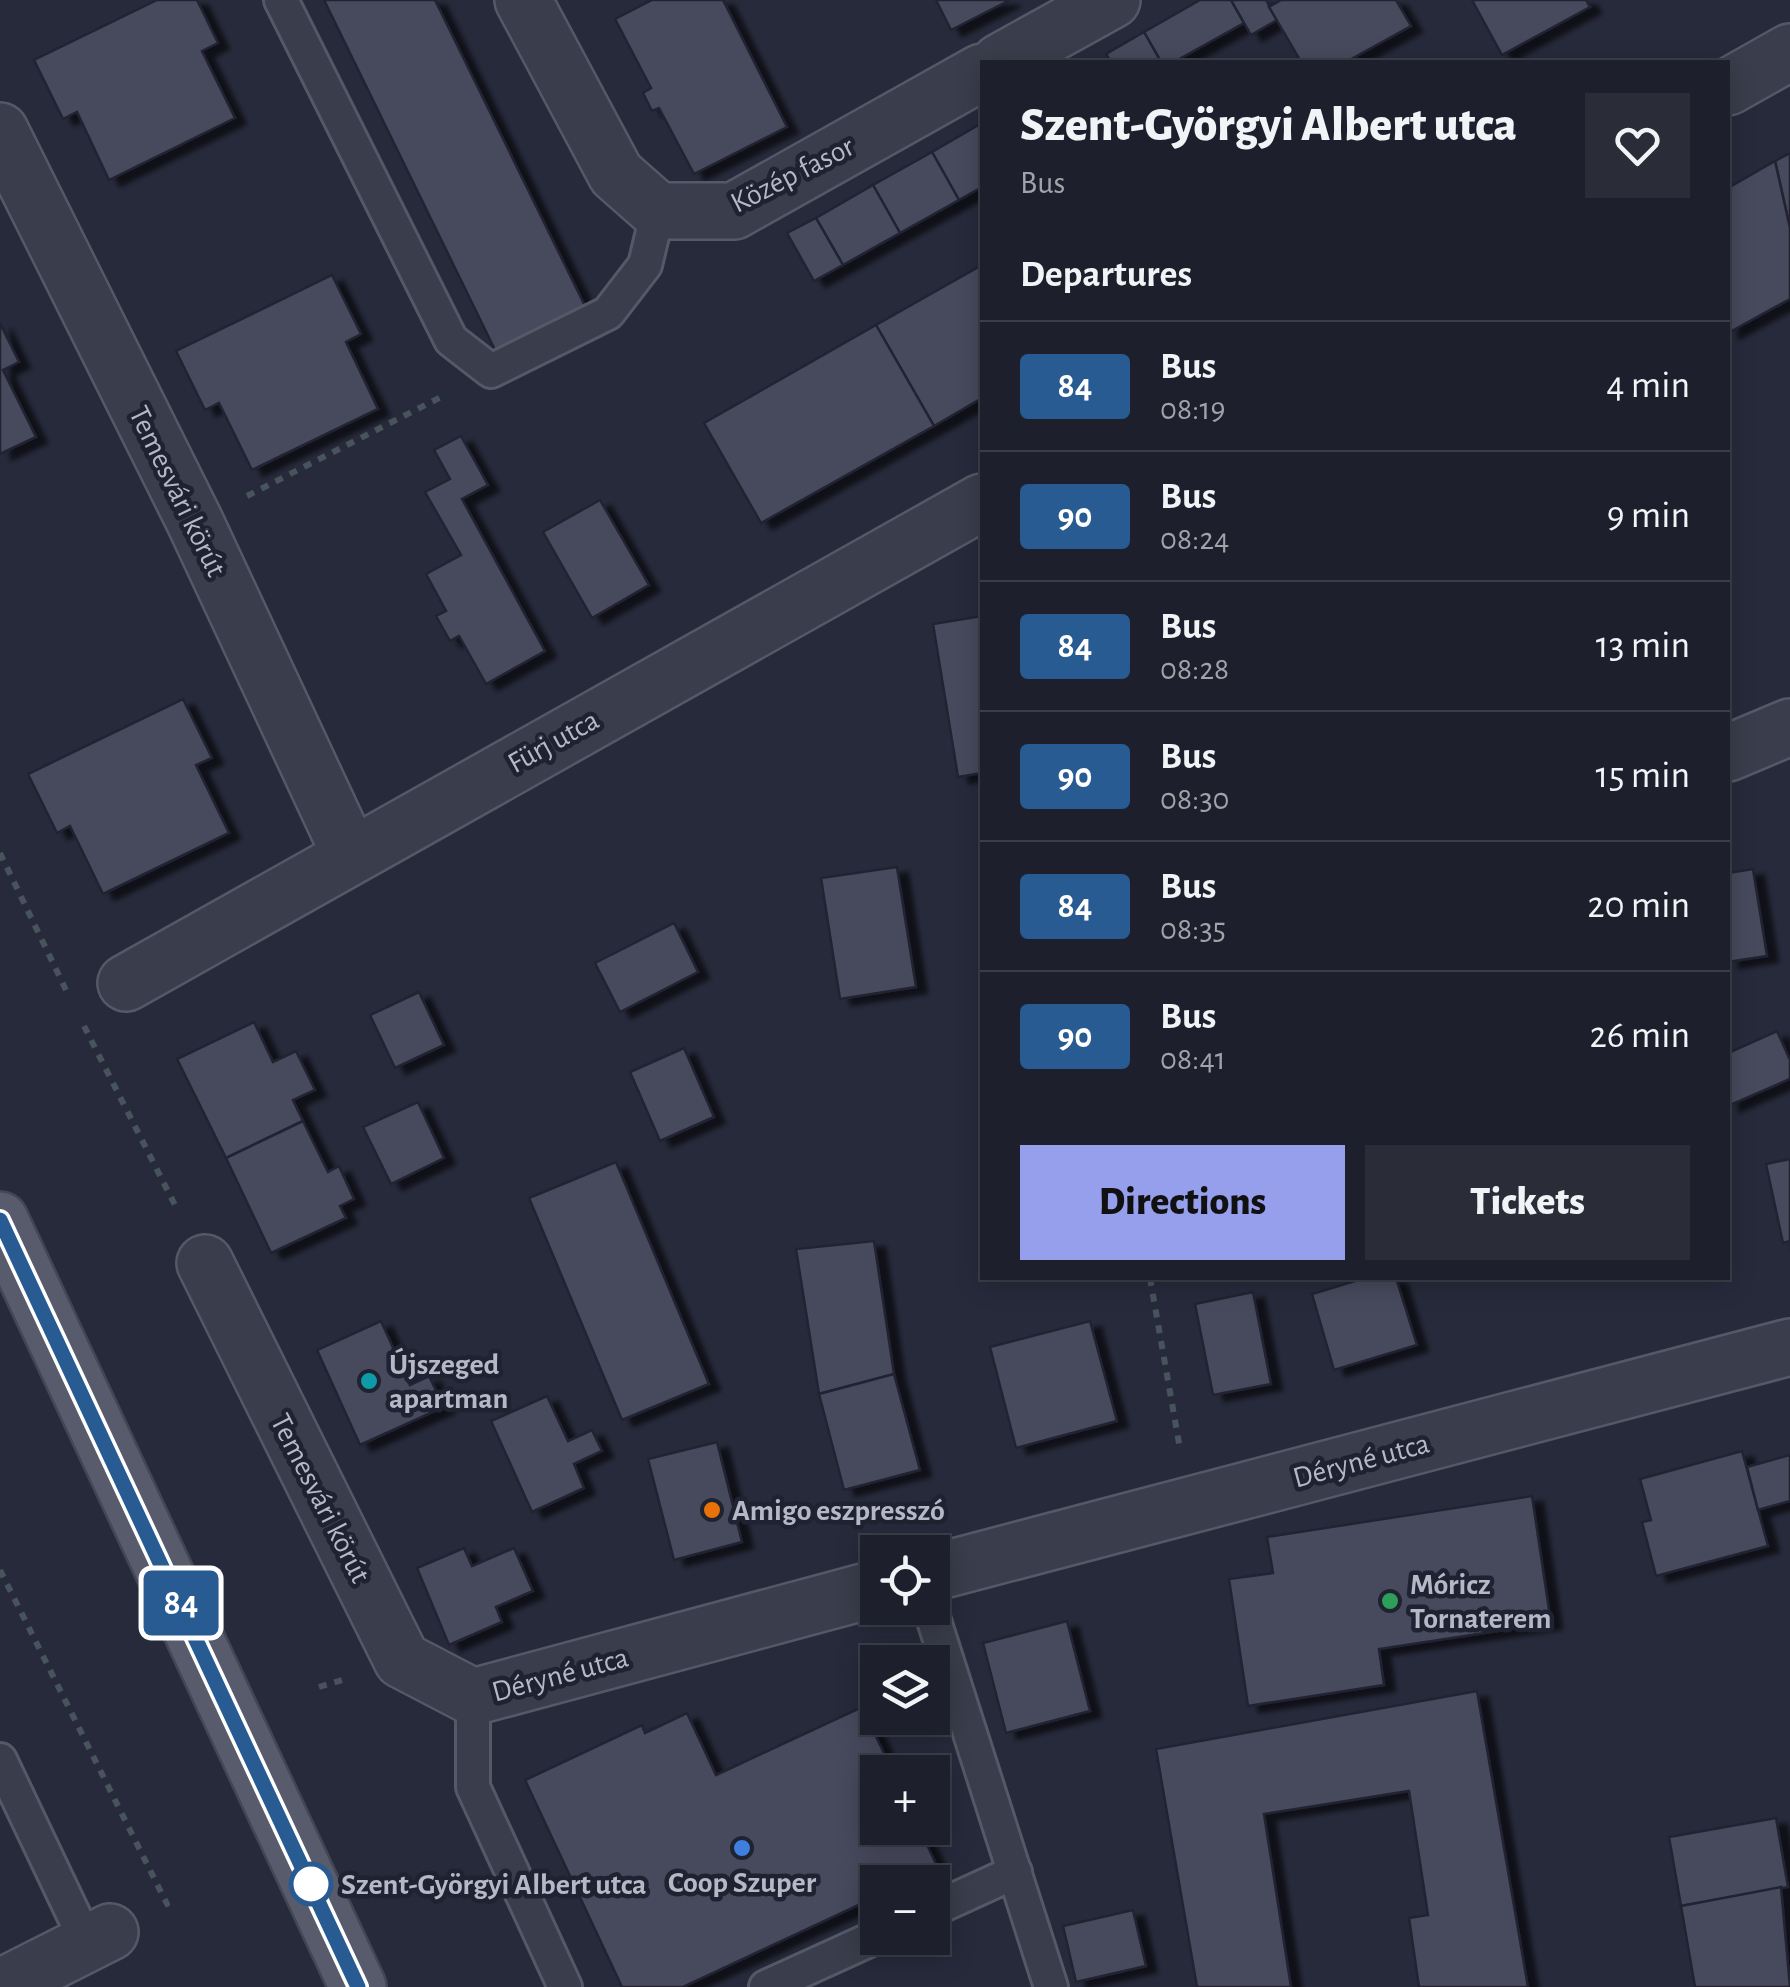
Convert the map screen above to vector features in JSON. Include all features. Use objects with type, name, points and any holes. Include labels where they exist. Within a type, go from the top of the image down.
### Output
[{"type":"main road","points":[[0,1220],[358,1987]]},
{"type":"street","points":[[524,0],[616,174],[658,211]]},
{"type":"street","points":[[1004,60],[1112,0]]},
{"type":"street","points":[[1730,86],[1790,52]]},
{"type":"street","name":"Közép fasor","points":[[658,211],[734,211],[980,73]]},
{"type":"street","name":"Temesvári körút","points":[[0,131],[195,522],[350,854]]},
{"type":"street","name":"Fürj utca","points":[[126,983],[980,503]]},
{"type":"street","points":[[1730,752],[1790,727]]},
{"type":"street","name":"Temesvári körút","points":[[204,1263],[402,1660],[474,1697]]},
{"type":"street","name":"Déryné utca","points":[[950,1568],[1790,1347]]},
{"type":"street","name":"Déryné utca","points":[[474,1697],[860,1593]]},
{"type":"street","points":[[1,1987],[98,1938]]},
{"type":"lane","points":[[280,0],[451,340],[491,371],[608,313],[645,265],[658,211]]},
{"type":"lane","points":[[935,1625],[1051,1987]]},
{"type":"lane","points":[[474,1697],[473,1787],[565,1987]]},
{"type":"lane","points":[[0,1760],[9,1800],[98,1938]]},
{"type":"lane","points":[[950,1902],[1015,1872]]},
{"type":"lane","points":[[766,1987],[860,1944]]},
{"type":"path","points":[[195,522],[491,371]]},
{"type":"path","points":[[0,853],[204,1263]]},
{"type":"path","points":[[76,1009],[126,983]]},
{"type":"path","points":[[1150,1280],[1190,1504]]},
{"type":"path","points":[[0,1570],[167,1904]]},
{"type":"building","points":[[157,0],[197,0],[218,43],[202,51],[235,118],[109,180],[77,112],[63,119],[34,60]]},
{"type":"building","points":[[324,0],[435,0],[587,310],[497,354]]},
{"type":"building","points":[[652,0],[723,0],[787,127],[694,174],[659,108],[652,111],[643,93],[651,88],[615,19]]},
{"type":"building","points":[[936,0],[1010,0],[951,30]]},
{"type":"building","points":[[1200,0],[1231,0],[1244,23],[1178,60],[1160,60],[1144,32]]},
{"type":"building","points":[[1231,0],[1266,0],[1277,20],[1251,35]]},
{"type":"building","points":[[1281,0],[1396,0],[1411,26],[1350,60],[1300,60],[1269,7]]},
{"type":"building","points":[[1472,0],[1586,0],[1590,7],[1502,55]]},
{"type":"building","points":[[1144,32],[1160,60],[1110,60],[1106,54]]},
{"type":"building","points":[[980,124],[980,188],[959,200],[932,152]]},
{"type":"building","points":[[932,152],[959,200],[900,233],[873,185]]},
{"type":"building","points":[[1790,153],[1790,228],[1775,161]]},
{"type":"building","points":[[1775,161],[1790,228],[1790,299],[1730,332],[1730,187]]},
{"type":"building","points":[[873,185],[900,233],[843,265],[816,218]]},
{"type":"building","points":[[816,218],[843,265],[814,281],[787,233]]},
{"type":"building","points":[[980,266],[980,399],[934,426],[876,325]]},
{"type":"building","points":[[332,275],[361,334],[346,342],[378,409],[252,470],[219,403],[205,410],[176,351]]},
{"type":"building","points":[[0,323],[19,362],[3,370],[36,437],[0,454]]},
{"type":"building","points":[[876,325],[934,426],[761,523],[704,423]]},
{"type":"building","points":[[461,436],[488,485],[462,499],[545,651],[486,684],[459,636],[450,641],[436,616],[446,611],[426,574],[461,555],[425,492],[450,479],[434,450]]},
{"type":"building","points":[[600,500],[649,585],[592,618],[543,532]]},
{"type":"building","points":[[980,616],[980,773],[958,777],[933,624]]},
{"type":"building","points":[[183,699],[212,758],[196,765],[229,833],[103,894],[70,826],[57,833],[28,774]]},
{"type":"building","points":[[897,867],[916,987],[840,999],[821,878]]},
{"type":"building","points":[[1753,869],[1767,956],[1730,962],[1730,873]]},
{"type":"building","points":[[674,923],[698,972],[620,1012],[595,963]]},
{"type":"building","points":[[419,992],[444,1045],[395,1068],[370,1015]]},
{"type":"building","points":[[254,1022],[273,1062],[296,1051],[315,1090],[293,1100],[303,1121],[226,1158],[177,1059]]},
{"type":"building","points":[[1777,1031],[1790,1060],[1790,1079],[1730,1105],[1730,1052]]},
{"type":"building","points":[[684,1048],[714,1117],[660,1141],[630,1072]]},
{"type":"building","points":[[418,1102],[444,1158],[391,1184],[363,1127]]},
{"type":"building","points":[[303,1121],[328,1172],[339,1166],[354,1199],[340,1206],[346,1218],[271,1253],[226,1158]]},
{"type":"building","points":[[1790,1159],[1790,1241],[1783,1243],[1766,1164]]},
{"type":"building","points":[[616,1162],[709,1384],[622,1420],[529,1198]]},
{"type":"building","points":[[874,1241],[894,1374],[819,1394],[796,1249]]},
{"type":"building","points":[[1358,1280],[1397,1280],[1417,1345],[1334,1370],[1312,1294]]},
{"type":"building","points":[[1253,1292],[1271,1384],[1213,1395],[1195,1304]]},
{"type":"building","name":"Újszeged apartman","points":[[381,1321],[410,1385],[429,1376],[444,1407],[360,1445],[317,1350]]},
{"type":"building","points":[[1090,1321],[1117,1421],[1016,1448],[990,1347]]},
{"type":"building","points":[[894,1374],[920,1470],[844,1490],[819,1394]]},
{"type":"building","points":[[547,1396],[568,1441],[592,1430],[602,1451],[574,1464],[584,1488],[532,1512],[491,1421]]},
{"type":"building","points":[[717,1442],[742,1542],[674,1560],[648,1459]]},
{"type":"building","points":[[1742,1451],[1768,1546],[1656,1576],[1642,1522],[1651,1520],[1640,1479]]},
{"type":"building","points":[[1790,1455],[1790,1501],[1758,1510],[1747,1467]]},
{"type":"building","name":"Móricz Tornaterem","points":[[1532,1496],[1551,1623],[1379,1649],[1384,1685],[1248,1706],[1229,1579],[1273,1573],[1267,1537]]},
{"type":"building","points":[[464,1548],[472,1566],[514,1548],[533,1591],[496,1607],[502,1622],[449,1645],[417,1568]]},
{"type":"building","points":[[1067,1621],[1090,1711],[1006,1733],[983,1643]]},
{"type":"building","points":[[1477,1691],[1528,1987],[1419,1987],[1409,1918],[1428,1915],[1409,1791],[1264,1814],[1291,1987],[1197,1987],[1156,1749]]},
{"type":"building","name":"Coop Szuper","points":[[860,1708],[860,1735],[875,1735],[885,1755],[860,1755],[860,1845],[927,1845],[937,1865],[860,1865],[860,1904],[683,1987],[622,1987],[525,1780],[642,1725],[645,1733],[687,1713],[716,1775]]},
{"type":"building","points":[[1776,1818],[1788,1887],[1681,1906],[1669,1837]]},
{"type":"building","points":[[1781,1887],[1790,1987],[1695,1987],[1681,1906]]},
{"type":"building","points":[[1133,1910],[1146,1966],[1076,1982],[1063,1926]]},
{"type":"bus line","name":"84","points":[[0,1220],[358,1987]]},
{"type":"place","name":"Újszeged apartman","points":[[369,1381]]},
{"type":"place","name":"Amigo eszpresszó","points":[[712,1510]]},
{"type":"place","name":"Móricz Tornaterem","points":[[1390,1601]]},
{"type":"place","name":"Coop Szuper","points":[[742,1848]]},
{"type":"place","name":"Szent-Györgyi Albert utca","points":[[311,1884]]}]
